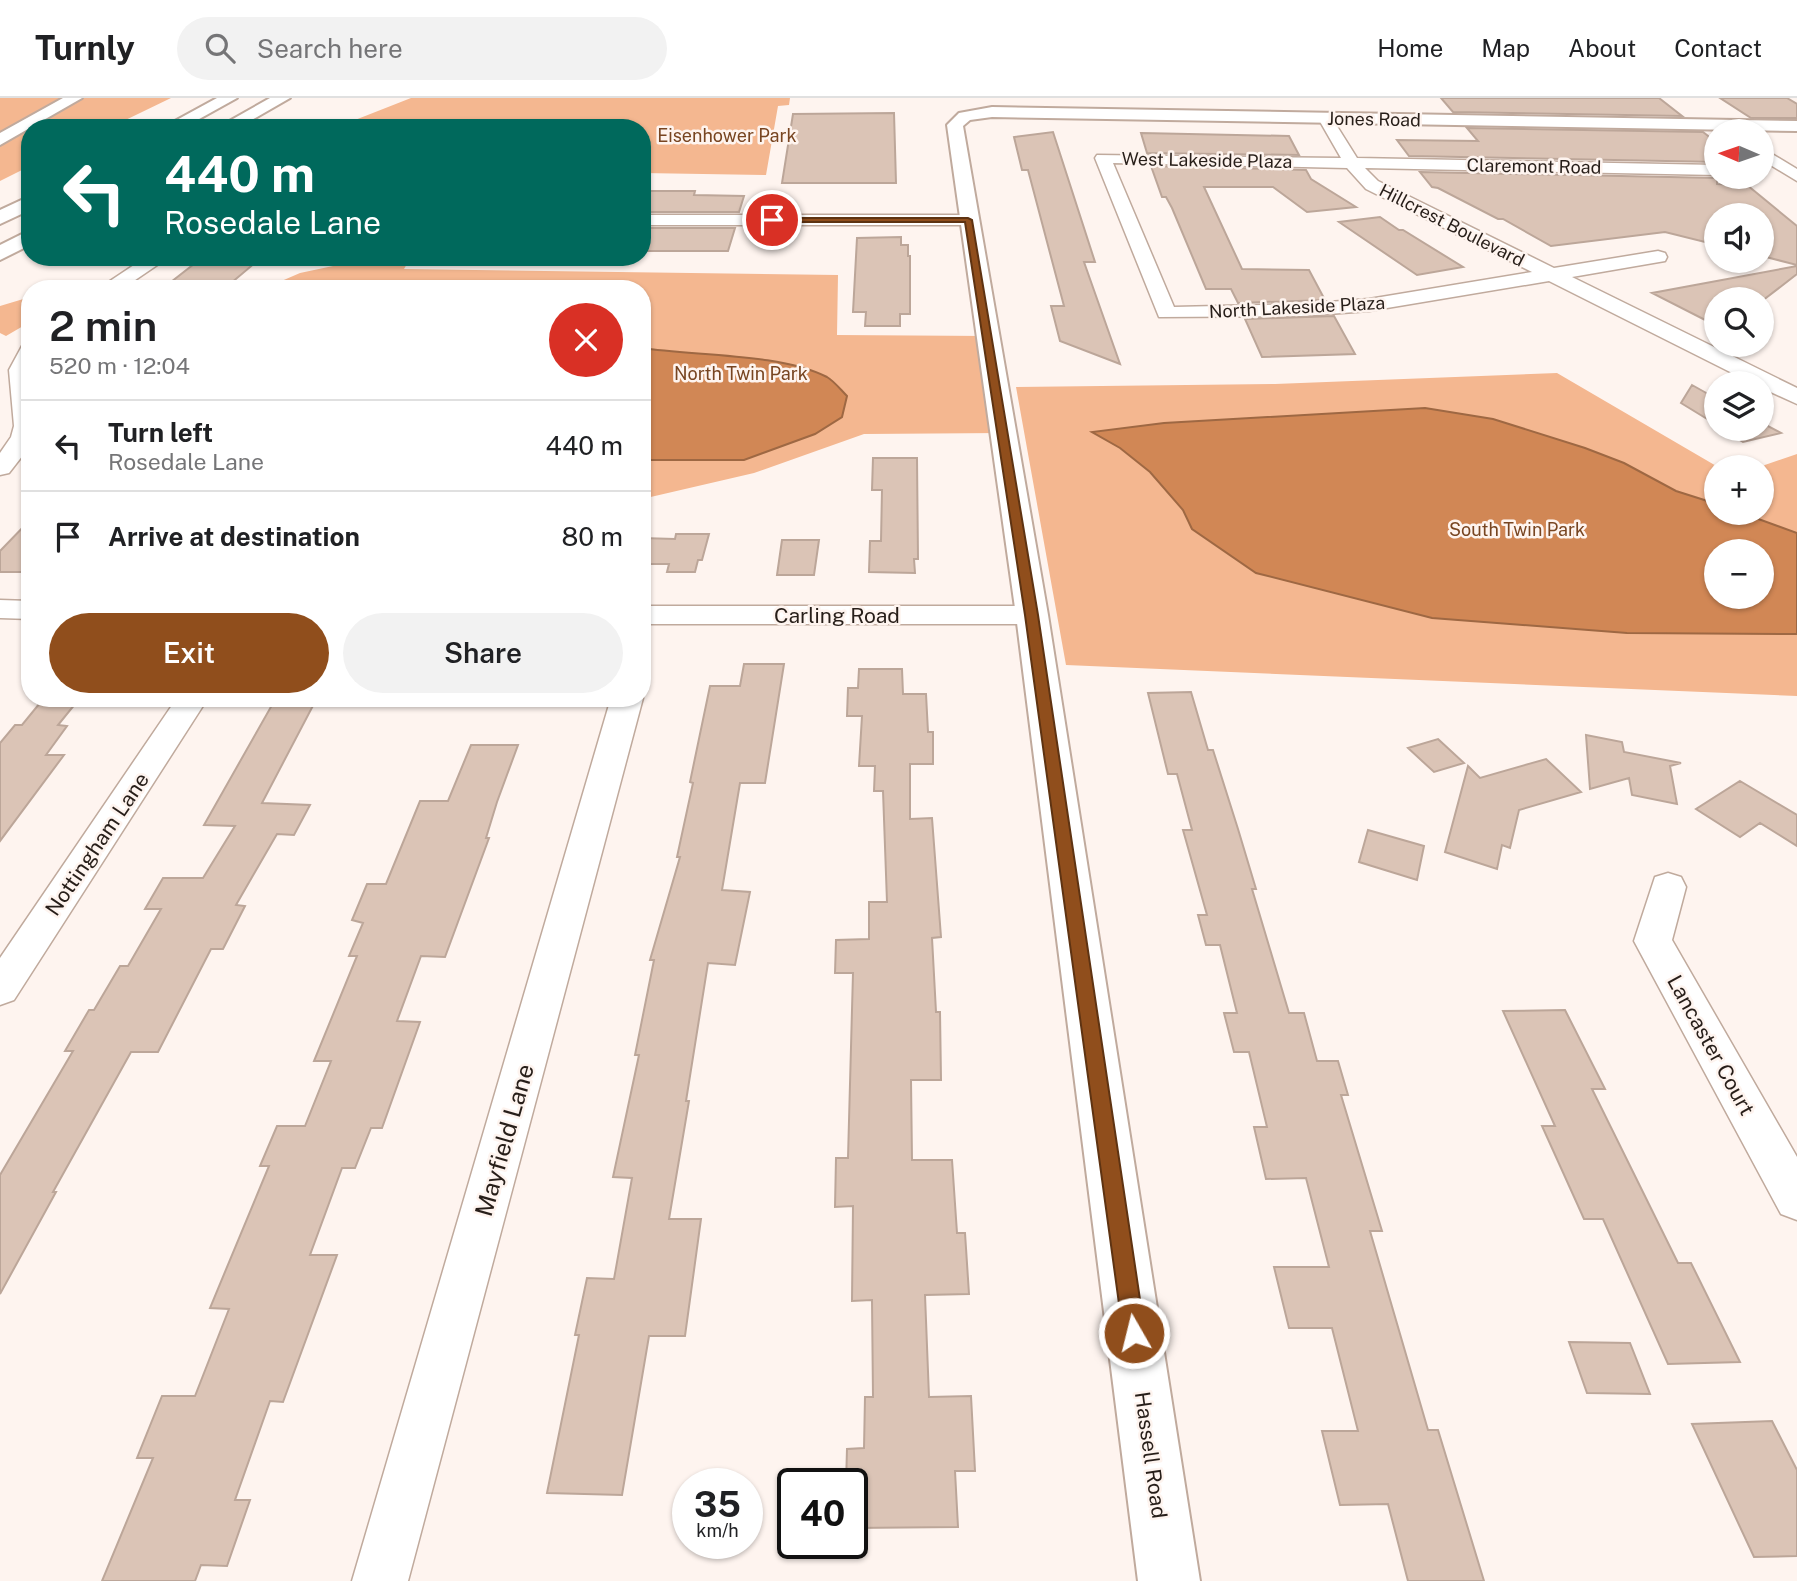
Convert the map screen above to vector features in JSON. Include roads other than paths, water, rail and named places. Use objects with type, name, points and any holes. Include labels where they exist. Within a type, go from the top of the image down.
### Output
[{"type":"main road","points":[[37,119],[74,98]]},
{"type":"main road","points":[[188,119],[229,98]]},
{"type":"main road","points":[[242,119],[282,98]]},
{"type":"main road","name":"Hillcrest Boulevard","points":[[1312,98],[1325,118]]},
{"type":"main road","name":"Jones Road","points":[[955,125],[965,116],[992,113],[1704,127]]},
{"type":"main road","name":"Hassell Road","points":[[955,125],[1032,615],[1169,1581]]},
{"type":"main road","name":"Jones Road","points":[[1774,127],[1797,126]]},
{"type":"main road","points":[[0,140],[21,128]]},
{"type":"main road","points":[[0,218],[21,207]]},
{"type":"main road","points":[[0,254],[21,241]]},
{"type":"street","name":"Hillcrest Boulevard","points":[[1325,118],[1352,163],[1372,185],[1797,397]]},
{"type":"street","name":"West Lakeside Plaza","points":[[1166,313],[1103,158],[1352,163]]},
{"type":"street","points":[[1774,161],[1793,174]]},
{"type":"street","name":"Claremont Road","points":[[1352,163],[1704,170]]},
{"type":"street","points":[[1774,172],[1793,174]]},
{"type":"street","points":[[651,220],[968,220]]},
{"type":"street","points":[[1552,275],[1658,257]]},
{"type":"street","points":[[123,280],[145,266]]},
{"type":"street","name":"North Lakeside Plaza","points":[[1166,313],[1349,307],[1552,275]]},
{"type":"street","points":[[21,362],[18,382],[21,397]]},
{"type":"street","points":[[0,468],[21,439]]},
{"type":"street","points":[[0,609],[21,610]]},
{"type":"street","name":"Carling Road","points":[[651,624],[1032,615]]},
{"type":"street","name":"Nottingham Lane","points":[[0,989],[187,707]]},
{"type":"street","name":"Mayfield Lane","points":[[380,1581],[624,707]]},
{"type":"street","name":"Lancaster Court","points":[[1668,887],[1653,941],[1797,1199]]},
{"type":"park label","name":"Eisenhower Park","points":[[727,135]]},
{"type":"park label","name":"North Twin Park","points":[[741,373]]},
{"type":"park label","name":"South Twin Park","points":[[1517,529]]}]
